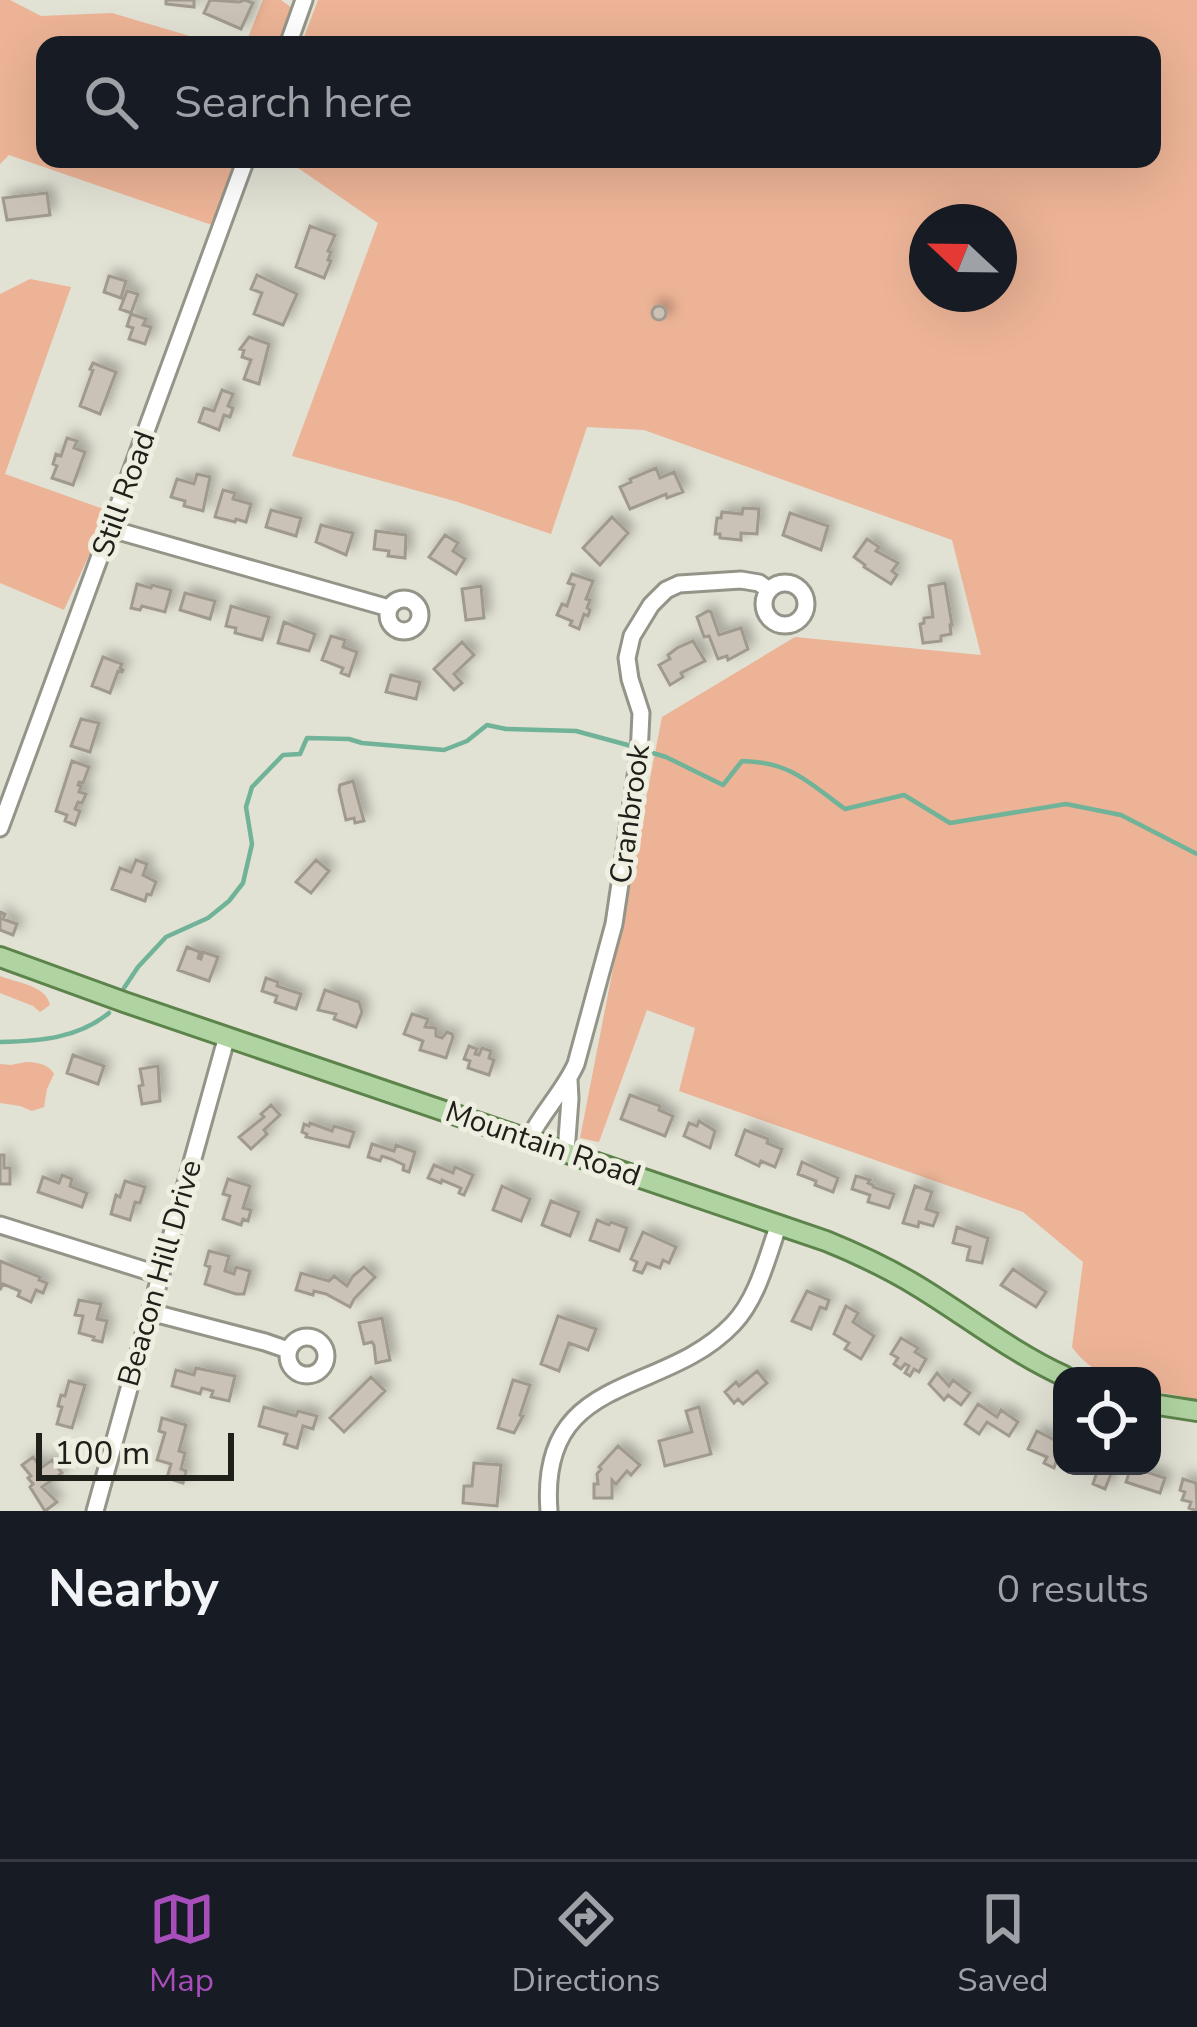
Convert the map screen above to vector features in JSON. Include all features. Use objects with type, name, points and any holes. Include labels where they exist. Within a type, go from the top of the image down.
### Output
[{"type":"main road","name":"Mountain Road","points":[[0,957],[855,1253],[1053,1370]]},
{"type":"main road","points":[[1161,1405],[1197,1411]]},
{"type":"street","points":[[291,36],[304,0]]},
{"type":"street","name":"Still Road","points":[[0,828],[243,168]]},
{"type":"street","points":[[111,529],[389,608]]},
{"type":"street","name":"Cranbrook","points":[[529,1139],[569,1080],[614,923],[641,735],[641,713],[627,658],[632,636],[666,590],[690,582],[741,580],[769,590]]},
{"type":"street","name":"Beacon Hill Drive","points":[[95,1511],[227,1036]]},
{"type":"street","name":"Cranbrook","points":[[566,1152],[569,1080]]},
{"type":"street","points":[[549,1511],[552,1458],[570,1423],[603,1395],[664,1369],[713,1342],[736,1322],[754,1294],[778,1224]]},
{"type":"street","points":[[0,1225],[160,1275]]},
{"type":"street","points":[[150,1312],[288,1350]]},
{"type":"shaded area","points":[[0,0],[10,0],[41,16],[112,13],[190,36],[36,36],[36,164],[9,155],[0,164]]},
{"type":"shaded area","points":[[263,0],[281,0],[292,8],[281,36],[249,36]]},
{"type":"shaded area","points":[[318,0],[1197,0],[1197,1399],[1161,1393],[1161,1367],[1093,1367],[1081,1358],[1072,1347],[1083,1262],[1023,1212],[679,1091],[695,1028],[647,1010],[599,1142],[580,1138],[662,717],[795,637],[981,655],[952,540],[644,430],[587,427],[551,534],[458,502],[292,456],[378,223],[298,168],[1161,168],[1161,36],[304,36]]},
{"type":"shaded area","points":[[47,168],[233,168],[212,225]]},
{"type":"shaded area","points":[[30,279],[71,287],[5,474],[109,511],[64,610],[0,583],[0,294]]},
{"type":"shaded area","points":[[0,976],[37,989],[50,1005],[40,1012],[0,993]]},
{"type":"shaded area","points":[[0,1064],[46,1066],[54,1074],[44,1107],[32,1111],[0,1103]]},
{"type":"building","points":[[166,0],[194,0],[194,7],[166,4]]},
{"type":"building","points":[[210,0],[253,3],[241,29],[204,13]]},
{"type":"building","points":[[47,193],[50,215],[7,220],[3,198]]},
{"type":"building","points":[[310,226],[335,235],[324,278],[296,267]]},
{"type":"building","points":[[257,275],[297,294],[283,325],[254,314],[262,293],[251,289]]},
{"type":"building","points":[[109,276],[126,281],[121,298],[104,292]]},
{"type":"building","points":[[127,291],[138,294],[131,313],[120,309]]},
{"type":"building","points":[[659,306],[666,313],[659,320],[652,313]]},
{"type":"building","points":[[131,314],[146,319],[143,325],[151,327],[145,344],[129,339]]},
{"type":"building","points":[[249,337],[269,344],[259,384],[244,379],[251,360],[242,357],[244,350],[240,349]]},
{"type":"building","points":[[93,363],[116,372],[100,414],[80,406]]},
{"type":"building","points":[[222,390],[233,394],[228,406],[233,408],[230,417],[224,415],[219,430],[199,422],[204,408],[214,411]]},
{"type":"building","points":[[67,438],[77,441],[74,448],[85,452],[73,485],[52,478],[56,454],[61,456]]},
{"type":"building","points":[[656,468],[660,478],[674,472],[683,492],[630,509],[620,487]]},
{"type":"building","points":[[197,474],[210,477],[203,511],[171,497],[177,479],[194,484]]},
{"type":"building","points":[[223,490],[251,504],[246,522],[215,517]]},
{"type":"building","points":[[743,508],[759,509],[757,534],[741,533],[741,540],[715,534],[722,512],[742,514]]},
{"type":"building","points":[[271,510],[301,518],[296,536],[266,527]]},
{"type":"building","points":[[790,513],[828,526],[821,550],[783,535]]},
{"type":"building","points":[[612,517],[628,533],[600,565],[583,548]]},
{"type":"building","points":[[321,525],[353,533],[346,555],[316,542]]},
{"type":"building","points":[[376,531],[406,535],[405,558],[374,549]]},
{"type":"building","points":[[445,535],[458,543],[453,551],[465,559],[456,574],[429,557]]},
{"type":"building","points":[[867,539],[879,547],[876,551],[898,563],[891,584],[854,557]]},
{"type":"building","points":[[572,574],[593,581],[586,599],[590,610],[579,629],[557,615],[562,604],[567,606],[574,585],[568,583]]},
{"type":"building","points":[[945,583],[951,634],[941,636],[941,641],[923,643],[920,624],[933,617],[929,586]]},
{"type":"building","points":[[137,584],[171,590],[165,612],[131,608]]},
{"type":"building","points":[[481,586],[484,618],[466,620],[462,589]]},
{"type":"building","points":[[185,593],[215,601],[210,619],[180,610]]},
{"type":"building","points":[[231,606],[269,617],[262,640],[226,626]]},
{"type":"building","points":[[708,611],[719,635],[741,628],[748,649],[728,660],[727,656],[718,659],[697,617]]},
{"type":"building","points":[[284,622],[315,634],[309,651],[278,643]]},
{"type":"building","points":[[331,636],[345,640],[343,647],[357,652],[349,676],[341,673],[343,668],[322,660]]},
{"type":"building","points":[[693,641],[705,661],[681,673],[683,677],[670,685],[659,665]]},
{"type":"building","points":[[462,642],[474,655],[454,674],[462,683],[454,690],[434,669]]},
{"type":"building","points":[[103,657],[122,664],[110,693],[92,686]]},
{"type":"building","points":[[391,675],[420,682],[416,699],[386,692]]},
{"type":"building","points":[[81,719],[99,723],[90,752],[71,746]]},
{"type":"building","points":[[72,761],[89,767],[78,785],[79,792],[86,794],[75,809],[80,811],[75,825],[56,811]]},
{"type":"building","points":[[353,781],[364,821],[355,823],[354,818],[346,820],[339,790],[340,785]]},
{"type":"building","points":[[136,860],[147,864],[143,875],[156,882],[145,901],[112,889],[120,868],[131,872]]},
{"type":"building","points":[[316,860],[329,871],[311,893],[296,882]]},
{"type":"building","points":[[0,912],[5,914],[3,919],[17,924],[13,935],[0,930]]},
{"type":"building","points":[[187,947],[200,952],[201,959],[203,952],[218,957],[209,981],[178,970]]},
{"type":"building","points":[[266,978],[301,994],[296,1009],[275,1002],[277,996],[262,991]]},
{"type":"building","points":[[325,990],[359,1002],[362,1012],[356,1027],[334,1019],[336,1014],[318,1010]]},
{"type":"building","points":[[412,1014],[428,1019],[425,1027],[436,1028],[436,1036],[452,1034],[446,1058],[420,1050],[423,1041],[404,1034]]},
{"type":"building","points":[[469,1046],[479,1055],[482,1048],[491,1051],[489,1058],[494,1060],[489,1075],[468,1068],[470,1061],[464,1059]]},
{"type":"building","points":[[73,1055],[104,1066],[98,1084],[67,1073]]},
{"type":"building","points":[[158,1066],[160,1101],[142,1104],[140,1069]]},
{"type":"building","points":[[630,1095],[673,1116],[665,1136],[621,1119]]},
{"type":"building","points":[[271,1105],[280,1115],[251,1149],[239,1137]]},
{"type":"building","points":[[699,1121],[715,1131],[710,1148],[684,1136],[689,1123],[697,1126]]},
{"type":"building","points":[[304,1124],[354,1132],[349,1147],[306,1137]]},
{"type":"building","points":[[745,1130],[782,1149],[775,1167],[761,1161],[759,1166],[736,1155]]},
{"type":"building","points":[[372,1144],[415,1152],[409,1172],[391,1159],[368,1157]]},
{"type":"building","points":[[0,1155],[4,1155],[4,1168],[10,1168],[10,1184],[0,1184]]},
{"type":"building","points":[[802,1162],[838,1178],[833,1192],[798,1174]]},
{"type":"building","points":[[434,1165],[473,1175],[464,1195],[459,1193],[461,1188],[428,1178]]},
{"type":"building","points":[[62,1175],[72,1179],[70,1186],[87,1193],[82,1207],[38,1192],[43,1177],[59,1183]]},
{"type":"building","points":[[856,1176],[894,1194],[889,1208],[868,1202],[870,1195],[852,1189]]},
{"type":"building","points":[[228,1179],[250,1186],[243,1208],[251,1210],[248,1221],[243,1219],[241,1225],[223,1219],[230,1196],[223,1194]]},
{"type":"building","points":[[125,1181],[145,1187],[130,1220],[111,1214]]},
{"type":"building","points":[[502,1186],[530,1199],[521,1221],[493,1210]]},
{"type":"building","points":[[915,1186],[932,1192],[926,1209],[938,1213],[933,1226],[903,1223]]},
{"type":"building","points":[[551,1201],[579,1212],[570,1236],[542,1225]]},
{"type":"building","points":[[597,1220],[627,1228],[619,1251],[590,1240]]},
{"type":"building","points":[[957,1227],[988,1238],[982,1263],[967,1260],[970,1247],[953,1243]]},
{"type":"building","points":[[643,1232],[676,1247],[669,1263],[663,1260],[660,1268],[647,1263],[642,1273],[634,1270],[637,1262],[631,1259]]},
{"type":"building","points":[[209,1251],[229,1256],[225,1271],[234,1274],[236,1267],[250,1271],[244,1294],[205,1284]]},
{"type":"building","points":[[0,1261],[40,1277],[47,1283],[43,1293],[36,1290],[31,1302],[3,1284],[0,1290]]},
{"type":"building","points":[[364,1267],[375,1277],[350,1307],[326,1294],[296,1290],[301,1273],[329,1281],[334,1276],[347,1286]]},
{"type":"building","points":[[1013,1269],[1046,1292],[1036,1307],[1001,1285]]},
{"type":"building","points":[[807,1291],[829,1300],[826,1309],[820,1307],[811,1329],[792,1321]]},
{"type":"building","points":[[79,1300],[101,1304],[97,1319],[107,1321],[102,1342],[79,1333],[83,1316],[75,1315]]},
{"type":"building","points":[[846,1306],[858,1313],[853,1322],[874,1336],[861,1359],[834,1334]]},
{"type":"building","points":[[558,1316],[596,1329],[588,1350],[569,1343],[559,1371],[541,1364]]},
{"type":"building","points":[[382,1318],[390,1360],[376,1363],[374,1345],[364,1344],[359,1323]]},
{"type":"building","points":[[901,1338],[926,1359],[919,1372],[914,1369],[910,1376],[905,1373],[909,1366],[901,1369],[894,1364],[898,1358],[891,1354]]},
{"type":"building","points":[[196,1368],[235,1376],[229,1401],[211,1397],[213,1391],[202,1388],[200,1394],[172,1386],[176,1370],[194,1375]]},
{"type":"building","points":[[757,1371],[767,1383],[743,1404],[738,1399],[734,1403],[725,1392]]},
{"type":"building","points":[[937,1373],[949,1386],[953,1380],[970,1393],[961,1405],[948,1395],[944,1400],[929,1384]]},
{"type":"building","points":[[371,1377],[385,1391],[344,1432],[330,1418]]},
{"type":"building","points":[[513,1380],[530,1385],[514,1433],[498,1428]]},
{"type":"building","points":[[69,1381],[85,1385],[72,1428],[57,1424],[61,1395],[65,1396]]},
{"type":"building","points":[[978,1404],[997,1417],[1001,1410],[1018,1422],[1009,1436],[987,1422],[979,1434],[965,1424]]},
{"type":"building","points":[[264,1407],[317,1416],[313,1429],[303,1426],[297,1448],[284,1444],[287,1434],[259,1426]]},
{"type":"building","points":[[699,1407],[711,1454],[665,1466],[659,1441],[692,1432],[686,1411]]},
{"type":"building","points":[[162,1418],[186,1425],[179,1451],[185,1453],[183,1483],[167,1478],[171,1464],[157,1460],[165,1433],[159,1431]]},
{"type":"building","points":[[1037,1431],[1053,1439],[1053,1468],[1044,1463],[1047,1457],[1028,1449]]},
{"type":"building","points":[[618,1446],[640,1465],[616,1484],[612,1480],[612,1498],[594,1498],[599,1467]]},
{"type":"building","points":[[33,1457],[41,1468],[52,1460],[62,1473],[42,1487],[57,1502],[45,1511],[22,1465]]},
{"type":"building","points":[[474,1463],[501,1465],[497,1506],[463,1503],[464,1486],[472,1486]]},
{"type":"building","points":[[1096,1475],[1110,1475],[1105,1489],[1093,1484]]},
{"type":"building","points":[[1128,1475],[1165,1478],[1160,1493],[1126,1482]]},
{"type":"building","points":[[1183,1479],[1196,1483],[1197,1511],[1189,1508],[1191,1502],[1182,1500]]},
{"type":"waterway","points":[[124,988],[166,937],[208,918],[243,883],[252,844],[246,807],[252,787],[283,755],[300,754],[307,738],[444,750],[467,741],[487,725],[576,731],[635,747]]},
{"type":"waterway","points":[[646,751],[723,785],[742,761],[774,765],[798,775],[845,809],[904,795],[950,823],[1066,804],[1121,815],[1197,854]]},
{"type":"waterway","points":[[0,1042],[71,1033],[109,1013]]}]
